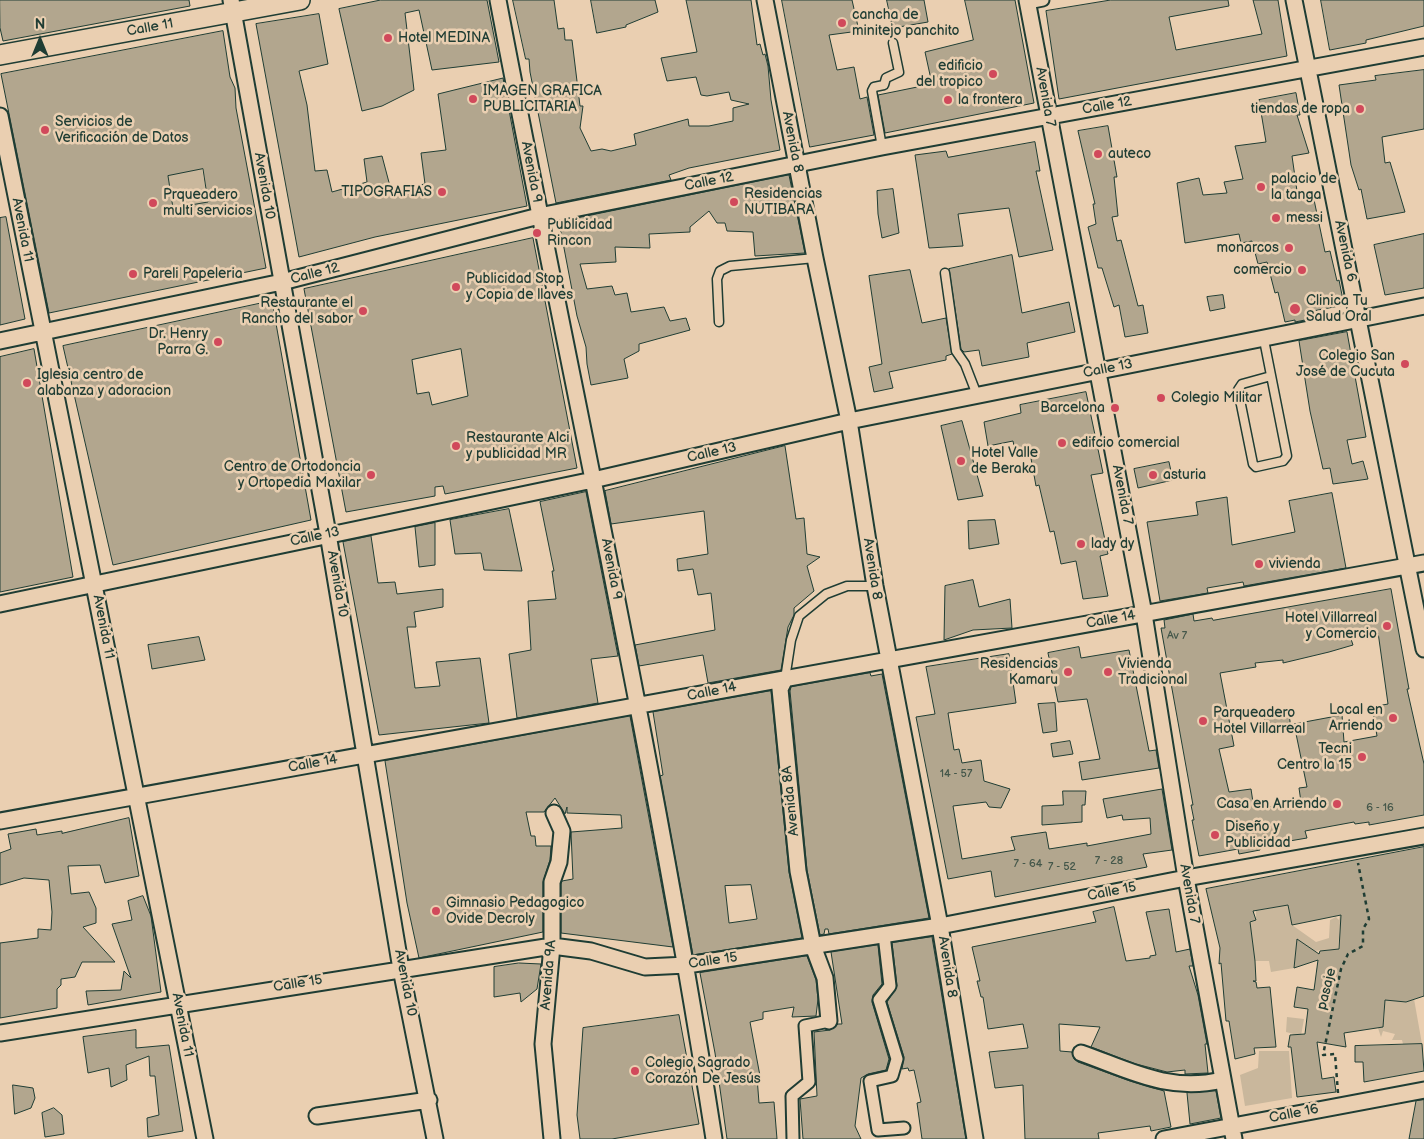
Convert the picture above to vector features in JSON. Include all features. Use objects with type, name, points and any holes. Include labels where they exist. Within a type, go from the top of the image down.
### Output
[{"type":"street","name":"Calle 11","points":[[0,55],[233,7],[300,0]]},
{"type":"street","name":"Avenida 9","points":[[498,0],[539,216],[638,706],[687,965],[714,1139]]},
{"type":"street","name":"Avenida 8","points":[[765,0],[849,421],[875,586],[940,926],[975,1139]]},
{"type":"street","name":"Avenida 6","points":[[1294,0],[1424,649]]},
{"type":"street","name":"Avenida 7","points":[[1033,1],[1048,117],[1144,614],[1186,878],[1233,1133]]},
{"type":"street","name":"Avenida 10","points":[[233,7],[328,534],[401,968],[429,1100],[435,1139]]},
{"type":"street","name":"Calle 12","points":[[0,341],[282,282],[539,216],[882,147],[1308,70],[1424,47]]},
{"type":"street","name":"Avenida 11","points":[[0,116],[205,1139]]},
{"type":"street","name":"Calle 13","points":[[0,604],[593,480],[849,421],[1264,340],[1424,306]]},
{"type":"street","name":"Calle 14","points":[[0,821],[1424,564]]},
{"type":"street","name":"Avenida 8A","points":[[785,679],[780,689],[798,871],[813,946],[825,978],[829,1021]]},
{"type":"street","name":"Avenida 9A","points":[[552,1139],[543,1044],[552,946],[552,882],[559,862],[562,831],[554,813]]},
{"type":"street","name":"Calle 15","points":[[0,1033],[177,1003],[552,946],[591,951],[645,967],[687,965],[940,926],[1186,878],[1424,836]]},
{"type":"street","points":[[884,935],[890,986],[879,1000],[897,1059],[892,1076],[870,1081],[878,1130],[904,1128]]},
{"type":"street","points":[[793,1139],[792,1096],[809,1082],[805,1026],[829,1021]]},
{"type":"street","points":[[1081,1053],[1143,1077],[1173,1084],[1195,1085],[1222,1080]]},
{"type":"street","name":"Calle 16","points":[[1164,1139],[1233,1133],[1340,1105],[1424,1090]]},
{"type":"street","points":[[317,1116],[429,1100]]},
{"type":"lane","points":[[882,147],[872,91],[874,87],[884,85],[886,78],[900,72],[893,43]]},
{"type":"lane","points":[[720,322],[717,279],[720,271],[730,266],[815,258]]},
{"type":"lane","points":[[945,273],[956,351],[968,370],[977,395]]},
{"type":"lane","points":[[1264,340],[1287,456],[1283,461],[1256,467],[1252,464],[1238,390],[1242,384],[1271,376]]},
{"type":"lane","name":"Avenida 8A","points":[[785,679],[795,624],[799,616],[826,594],[847,586],[875,586]]},
{"type":"path","name":"pasaje","points":[[1340,1105],[1334,1054],[1323,1055],[1341,969],[1348,954],[1363,946],[1363,929],[1368,919],[1354,847]]},
{"type":"shaded area","points":[[202,169],[208,202],[173,208],[168,176]]},
{"type":"shaded area","points":[[1288,905],[1292,925],[1316,942],[1329,938],[1330,920],[1336,917],[1339,920],[1340,913],[1358,925],[1340,926],[1338,949],[1314,951],[1297,939],[1294,968],[1271,972],[1269,961],[1255,961],[1250,923],[1256,920],[1256,911]]},
{"type":"shaded area","points":[[1414,999],[1422,1044],[1403,1044],[1402,1040],[1392,1040],[1395,1034],[1383,1031],[1381,1037],[1378,1028],[1372,1022],[1384,1023],[1385,1000],[1405,1002]]},
{"type":"shaded area","points":[[1287,1017],[1304,1019],[1301,1036],[1286,1032]]},
{"type":"shaded area","points":[[1259,1051],[1289,1051],[1292,1098],[1245,1106],[1240,1075],[1258,1068]]},
{"type":"building","points":[[0,0],[189,0],[190,6],[3,41],[0,28]]},
{"type":"building","points":[[381,0],[487,0],[499,62],[432,70],[419,10],[405,13],[414,90],[382,106],[362,111],[339,9]]},
{"type":"building","points":[[513,0],[554,0],[558,29],[564,28],[565,40],[572,40],[580,106],[583,106],[580,128],[591,151],[602,149],[611,151],[636,145],[634,134],[688,119],[689,126],[709,126],[733,121],[733,108],[749,104],[731,100],[729,92],[707,96],[701,95],[696,77],[667,81],[661,58],[697,52],[686,0],[751,0],[757,45],[760,44],[768,66],[771,100],[780,150],[689,168],[669,175],[671,180],[556,203],[529,59],[526,59]]},
{"type":"building","points":[[591,0],[655,0],[658,12],[626,25],[626,27],[597,33]]},
{"type":"building","points":[[782,0],[852,0],[859,31],[829,35],[837,70],[854,67],[860,99],[867,97],[874,135],[810,147]]},
{"type":"building","points":[[887,0],[924,0],[928,22],[893,28]]},
{"type":"building","points":[[965,0],[1015,0],[1034,103],[885,133],[878,95],[932,84],[925,52],[973,40]]},
{"type":"building","points":[[1111,0],[1228,0],[1229,6],[1169,17],[1176,50],[1262,34],[1253,0],[1278,0],[1287,56],[1059,99],[1046,11]]},
{"type":"building","points":[[1321,0],[1424,0],[1424,26],[1366,40],[1366,43],[1330,50]]},
{"type":"building","points":[[319,14],[328,64],[299,71],[307,105],[315,171],[327,170],[332,192],[367,182],[364,159],[382,156],[391,190],[425,184],[421,153],[446,150],[438,94],[503,78],[527,206],[375,237],[299,257],[256,24]]},
{"type":"building","points":[[223,31],[230,77],[235,88],[236,108],[266,268],[49,313],[1,74]],"holes":[[[203,169],[208,202],[173,208],[168,176]]]},
{"type":"building","points":[[1424,70],[1424,129],[1382,137],[1385,163],[1390,162],[1405,212],[1367,219],[1361,189],[1359,190],[1351,165],[1339,85],[1376,80],[1375,76]]},
{"type":"building","points":[[1296,93],[1300,115],[1297,115],[1309,153],[1292,156],[1298,198],[1313,195],[1325,252],[1330,251],[1344,305],[1308,312],[1310,319],[1285,322],[1278,292],[1275,293],[1267,262],[1258,264],[1252,241],[1241,243],[1239,234],[1185,243],[1177,183],[1199,178],[1203,195],[1227,193],[1224,182],[1243,179],[1235,146],[1266,142],[1259,100]]},
{"type":"building","points":[[1108,126],[1117,177],[1114,177],[1118,216],[1112,217],[1117,241],[1121,240],[1138,306],[1143,305],[1148,333],[1125,337],[1119,305],[1114,307],[1102,268],[1098,268],[1088,227],[1096,224],[1093,204],[1095,204],[1078,131]]},
{"type":"building","points":[[1035,142],[1040,171],[1036,171],[1053,250],[1019,257],[1009,208],[958,214],[963,246],[929,248],[915,155],[946,151],[948,157]]},
{"type":"building","points":[[789,175],[805,253],[755,256],[753,232],[727,231],[725,223],[717,223],[709,211],[690,227],[690,232],[649,234],[650,248],[615,247],[616,262],[580,264],[587,289],[612,286],[615,295],[627,293],[631,312],[664,307],[670,321],[686,318],[690,330],[639,344],[639,351],[624,359],[628,378],[591,385],[586,347],[577,316],[559,222]]},
{"type":"building","points":[[893,189],[899,233],[882,238],[877,191]]},
{"type":"building","points":[[6,217],[25,319],[0,325],[0,218]]},
{"type":"building","points":[[1424,234],[1424,288],[1385,295],[1374,245]]},
{"type":"building","points":[[533,238],[577,468],[445,494],[443,486],[435,487],[435,496],[346,512],[304,289]],"holes":[[[461,349],[468,396],[432,405],[429,392],[417,394],[412,360]]]},
{"type":"building","points":[[1012,255],[1022,313],[1069,302],[1075,332],[1027,343],[1029,357],[982,366],[979,350],[964,352],[961,349],[949,269]]},
{"type":"building","points":[[910,270],[922,323],[946,318],[952,354],[946,356],[946,360],[889,372],[893,388],[874,392],[869,367],[882,364],[869,276]]},
{"type":"building","points":[[1223,295],[1225,308],[1210,311],[1207,297]]},
{"type":"building","points":[[272,301],[311,520],[113,565],[63,346]]},
{"type":"building","points":[[1347,332],[1366,437],[1347,440],[1352,464],[1363,461],[1368,479],[1333,484],[1330,468],[1323,469],[1310,411],[1299,341]]},
{"type":"building","points":[[34,349],[73,577],[0,592],[0,357]]},
{"type":"building","points":[[1086,392],[1103,473],[1091,475],[1108,554],[1100,556],[1108,596],[1083,599],[1076,561],[1061,564],[1054,531],[1050,532],[1039,485],[1036,486],[1030,453],[1016,456],[1013,441],[988,446],[984,422],[1021,413],[1020,405]]},
{"type":"building","name":"Hotel Valle de Beraka","points":[[962,421],[983,496],[958,500],[941,426]]},
{"type":"building","points":[[785,446],[796,519],[804,518],[807,554],[820,557],[807,566],[814,591],[794,608],[794,615],[788,627],[781,670],[708,683],[703,655],[639,666],[635,645],[715,630],[711,593],[698,595],[693,569],[678,571],[677,559],[708,554],[704,511],[611,524],[605,491]]},
{"type":"building","name":"asturia","points":[[1169,462],[1173,480],[1138,488],[1134,469]]},
{"type":"building","points":[[586,492],[618,656],[591,659],[598,703],[517,718],[509,654],[531,650],[528,601],[556,599],[552,571],[554,571],[540,502]]},
{"type":"building","points":[[1332,493],[1346,568],[1244,586],[1243,582],[1207,588],[1208,593],[1160,601],[1147,522],[1198,515],[1196,502],[1227,497],[1232,545],[1295,532],[1289,501]]},
{"type":"building","points":[[509,509],[522,571],[484,570],[481,553],[455,554],[450,520]]},
{"type":"building","points":[[995,520],[999,544],[969,549],[968,521]]},
{"type":"building","points":[[435,523],[435,565],[419,567],[415,527]]},
{"type":"building","points":[[371,536],[378,583],[395,582],[397,594],[443,589],[443,607],[414,612],[416,627],[407,627],[415,688],[440,686],[436,662],[480,658],[489,723],[379,735],[343,542]]},
{"type":"building","points":[[973,580],[979,607],[1010,599],[1012,628],[973,630],[944,640],[945,586]]},
{"type":"building","points":[[1391,589],[1409,689],[1407,689],[1424,764],[1424,815],[1369,825],[1369,822],[1355,824],[1354,822],[1305,831],[1307,838],[1260,846],[1260,850],[1239,854],[1238,849],[1199,856],[1192,820],[1194,820],[1191,805],[1193,805],[1161,628],[1165,628],[1164,620],[1193,614],[1194,621],[1212,618],[1213,620]],"holes":[[[1378,632],[1388,704],[1372,707],[1377,736],[1344,742],[1342,715],[1294,724],[1307,787],[1299,788],[1301,802],[1254,809],[1251,789],[1229,792],[1219,749],[1234,746],[1220,673],[1256,667],[1255,663],[1283,660],[1283,663],[1329,652],[1353,645],[1351,639]]]},
{"type":"building","points":[[199,637],[205,660],[152,669],[148,645]]},
{"type":"building","points":[[1079,647],[1081,658],[1129,650],[1149,751],[1156,750],[1159,768],[1082,780],[1079,762],[1100,759],[1087,699],[1058,702],[1048,653]]},
{"type":"building","points":[[1009,654],[1016,703],[948,713],[954,750],[959,749],[962,763],[981,760],[984,781],[1010,789],[1001,808],[989,807],[986,802],[953,806],[962,859],[1015,850],[1011,837],[1046,832],[1049,849],[1087,843],[1087,846],[1151,834],[1150,818],[1123,820],[1122,815],[1107,818],[1103,799],[1162,789],[1172,850],[1143,854],[1147,867],[995,897],[991,871],[948,879],[916,717],[935,714],[926,667]]},
{"type":"building","points":[[870,673],[871,676],[882,674],[929,918],[829,934],[828,929],[825,929],[824,934],[820,935],[807,870],[790,691],[791,687]]},
{"type":"building","points":[[771,691],[789,872],[802,938],[693,955],[660,776],[663,775],[653,712]],"holes":[[[751,885],[757,919],[729,923],[725,886]]]},
{"type":"building","points":[[1055,703],[1057,731],[1043,733],[1038,704]]},
{"type":"building","points":[[1289,711],[1291,732],[1266,733],[1264,713]]},
{"type":"building","points":[[630,716],[673,947],[561,933],[561,884],[562,881],[573,879],[571,832],[622,828],[621,815],[567,813],[567,807],[565,814],[555,798],[544,812],[526,812],[531,836],[535,836],[536,846],[551,846],[550,860],[543,882],[543,932],[419,958],[407,903],[385,761]]},
{"type":"building","points":[[1070,741],[1073,754],[1053,757],[1051,744]]},
{"type":"building","points":[[1063,791],[1086,791],[1085,805],[1082,805],[1082,822],[1042,825],[1042,806],[1063,805]]},
{"type":"building","points":[[129,818],[139,876],[105,883],[100,865],[68,866],[71,894],[89,892],[96,908],[96,923],[83,927],[115,962],[82,962],[75,977],[61,979],[61,985],[57,989],[57,1008],[0,1018],[0,943],[38,938],[38,929],[51,930],[52,912],[49,880],[24,878],[0,885],[0,853],[11,849],[8,834],[36,829],[37,835],[62,831],[62,833]]},
{"type":"building","points":[[1424,847],[1424,996],[1406,1002],[1385,1000],[1383,1027],[1344,1033],[1346,1047],[1317,1042],[1322,1079],[1334,1077],[1336,1092],[1297,1097],[1291,1047],[1288,1047],[1290,1035],[1305,1034],[1308,1009],[1294,1007],[1297,987],[1314,990],[1318,960],[1294,968],[1297,939],[1319,954],[1320,951],[1339,949],[1341,915],[1292,925],[1288,905],[1253,911],[1256,920],[1250,922],[1256,981],[1253,981],[1256,982],[1257,988],[1270,987],[1276,1047],[1254,1048],[1255,1054],[1235,1059],[1229,1021],[1226,1021],[1221,963],[1219,964],[1220,948],[1206,889]]},
{"type":"building","points":[[143,896],[151,916],[161,992],[88,1005],[86,991],[121,990],[124,971],[131,978],[112,924],[132,920],[128,901]]},
{"type":"building","points":[[1114,907],[1126,961],[1150,958],[1150,956],[1156,955],[1146,912],[1169,909],[1176,952],[1190,949],[1193,966],[1189,966],[1198,995],[1207,1044],[1205,1044],[1208,1073],[1185,1074],[1185,1070],[1167,1072],[1136,1064],[1091,1047],[1100,1027],[1059,1024],[1060,1051],[1072,1052],[1074,1059],[1078,1062],[1164,1091],[1171,1127],[1151,1131],[1150,1126],[1098,1133],[1099,1139],[1025,1139],[1023,1085],[995,1088],[989,1052],[1028,1048],[1023,1024],[988,1029],[983,997],[981,997],[977,981],[980,981],[972,947],[1096,922],[1093,912]]},
{"type":"building","points":[[932,937],[966,1139],[922,1139],[917,1103],[921,1102],[914,1070],[902,1069],[904,1057],[887,1002],[897,986],[892,943]]},
{"type":"building","points":[[878,945],[882,984],[873,995],[872,1002],[889,1059],[886,1070],[868,1074],[861,1078],[855,1126],[861,1139],[803,1139],[800,1099],[817,1096],[814,1032],[830,1030],[838,1024],[842,1024],[831,952]]},
{"type":"building","points":[[807,956],[816,980],[818,999],[816,1016],[792,1017],[794,1007],[763,1012],[763,1019],[750,1022],[760,1076],[757,1077],[759,1103],[774,1102],[777,1139],[727,1139],[715,1053],[700,973]]},
{"type":"building","points":[[519,963],[541,964],[537,989],[521,1002],[520,993],[494,997],[494,967]]},
{"type":"building","name":"Colegio Sagrado Corazón De Jesús","points":[[679,1015],[699,1124],[612,1139],[580,1139],[577,1115],[583,1028]]},
{"type":"building","points":[[136,1030],[136,1048],[169,1045],[183,1131],[148,1137],[147,1118],[159,1115],[155,1076],[150,1076],[149,1056],[126,1065],[127,1080],[111,1087],[109,1068],[88,1073],[83,1037]]},
{"type":"building","points":[[1422,1044],[1424,1071],[1364,1082],[1363,1062],[1355,1062],[1355,1046]]},
{"type":"building","points":[[13,1085],[33,1088],[35,1098],[31,1108],[15,1114]]},
{"type":"building","points":[[1216,1091],[1221,1118],[1190,1124],[1187,1093]]},
{"type":"building","points":[[1424,1100],[1424,1139],[1409,1139],[1416,1101]]},
{"type":"building","points":[[54,1108],[62,1115],[64,1134],[45,1137],[42,1113]]},
{"type":"place","name":"cancha de minitejo panchito","points":[[842,23]]},
{"type":"place","name":"Hotel MEDINA","points":[[388,38]]},
{"type":"place","name":"edificio del tropico","points":[[993,74]]},
{"type":"place","name":"IMAGEN GRAFICA PUBLICITARIA","points":[[473,99]]},
{"type":"place","name":"la frontera","points":[[948,100]]},
{"type":"place","name":"tiendas de ropa","points":[[1360,109]]},
{"type":"place","name":"Servicios de Verificación de Datos","points":[[45,130]]},
{"type":"place","name":"auteco","points":[[1098,154]]},
{"type":"place","name":"palacio de la tanga","points":[[1261,187]]},
{"type":"place","name":"TIPOGRAFIAS","points":[[442,192]]},
{"type":"place","name":"Residencias NUTIBARA","points":[[734,202]]},
{"type":"place","name":"Prqueadero multi servicios","points":[[153,203]]},
{"type":"place","name":"messi","points":[[1276,218]]},
{"type":"place","name":"Publicidad Rincon","points":[[537,233]]},
{"type":"place","name":"monarcos","points":[[1289,248]]},
{"type":"place","name":"comercio","points":[[1302,270]]},
{"type":"place","name":"Pareli Papeleria","points":[[133,274]]},
{"type":"place","name":"Publicidad Stop y Copia de llaves","points":[[456,287]]},
{"type":"place","name":"Clinica Tu Salud Oral","points":[[1295,309]]},
{"type":"place","name":"Restaurante el Rancho del sabor","points":[[363,311]]},
{"type":"place","name":"Dr. Henry Parra G.","points":[[218,342]]},
{"type":"place","name":"Colegio San José de Cucuta","points":[[1405,364]]},
{"type":"place","name":"Iglesia centro de alabanza y adoracion","points":[[27,383]]},
{"type":"place","name":"Colegio Militar","points":[[1161,398]]},
{"type":"place","name":"Barcelona","points":[[1115,408]]},
{"type":"place","name":"edifcio comercial","points":[[1062,443]]},
{"type":"place","name":"Restaurante Alci y publicidad MR","points":[[456,446]]},
{"type":"place","name":"Hotel Valle de Beraka","points":[[961,461]]},
{"type":"place","name":"Centro de Ortodoncia y Ortopedia Maxilar","points":[[371,475]]},
{"type":"place","name":"asturia","points":[[1153,475]]},
{"type":"place","name":"lady dy","points":[[1081,544]]},
{"type":"place","name":"vivienda","points":[[1259,564]]},
{"type":"place","name":"Hotel Villarreal y Comercio","points":[[1387,626]]},
{"type":"place","name":"Residencias Kamaru","points":[[1068,672]]},
{"type":"place","name":"Vivienda Tradicional","points":[[1108,672]]},
{"type":"place","name":"Local en Arriendo","points":[[1393,718]]},
{"type":"place","name":"Parqueadero Hotel Villarreal","points":[[1203,721]]},
{"type":"place","name":"Tecni Centro la 15","points":[[1362,757]]},
{"type":"place","name":"Casa en Arriendo","points":[[1337,804]]},
{"type":"place","name":"Diseño y Publicidad","points":[[1215,835]]},
{"type":"place","name":"Gimnasio Pedagogico Ovide Decroly","points":[[436,911]]},
{"type":"place","name":"Colegio Sagrado Corazón De Jesús","points":[[635,1071]]}]
